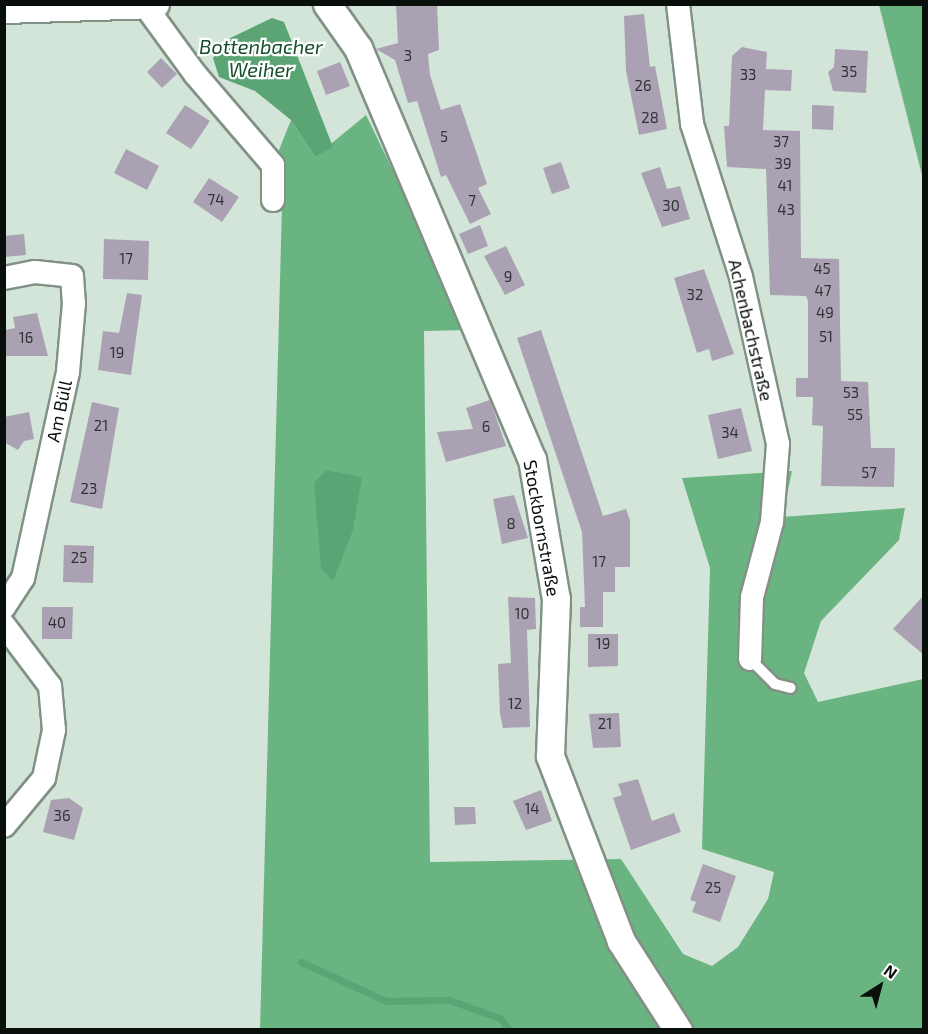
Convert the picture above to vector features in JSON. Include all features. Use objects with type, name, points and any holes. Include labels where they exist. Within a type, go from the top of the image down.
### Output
[{"type":"street","name":"Stockbornstraße","points":[[327,4],[358,48],[532,459],[556,599],[550,756],[621,941],[678,1029]]},
{"type":"street","name":"Achenbachstraße","points":[[678,4],[692,124],[741,277],[778,444],[772,522],[752,597],[750,659]]},
{"type":"street","points":[[4,9],[151,6],[195,74],[273,165],[273,200]]},
{"type":"street","name":"Am Büll","points":[[4,278],[35,272],[72,276],[74,303],[68,372],[23,578],[4,607]]},
{"type":"street","points":[[4,625],[50,686],[54,730],[44,778],[4,825]]},
{"type":"lane","points":[[750,659],[775,684],[791,688]]},
{"type":"shaded area","points":[[879,5],[923,5],[923,179]]},
{"type":"shaded area","points":[[366,115],[470,330],[424,331],[430,862],[621,859],[683,954],[712,966],[738,947],[768,899],[774,872],[702,849],[710,568],[682,478],[792,471],[782,517],[905,508],[899,540],[821,621],[804,673],[818,702],[923,679],[923,1029],[260,1030],[282,205],[273,165],[291,120],[315,157]]},
{"type":"water","name":"Bottenbacher Weiher","points":[[272,18],[284,22],[333,147],[315,157],[291,120],[255,91],[219,77],[213,58],[226,40]]},
{"type":"water","points":[[326,470],[362,477],[353,530],[333,581],[321,568],[314,483]]},
{"type":"building","points":[[396,4],[437,4],[439,50],[428,54],[430,75],[441,110],[460,104],[487,184],[478,188],[491,214],[470,224],[446,175],[441,177],[417,101],[408,103],[395,60],[376,49],[398,43]]},
{"type":"building","points":[[644,14],[650,67],[655,66],[667,129],[639,135],[626,71],[624,16]]},
{"type":"building","points":[[742,47],[767,52],[766,69],[792,70],[791,91],[765,90],[763,130],[800,131],[801,258],[839,259],[841,381],[868,382],[871,448],[895,448],[894,487],[821,486],[823,426],[812,425],[813,397],[796,397],[796,378],[808,378],[808,301],[806,296],[770,295],[766,169],[727,167],[724,126],[729,126],[732,56]]},
{"type":"building","points":[[835,49],[868,51],[866,93],[833,91],[828,72],[834,67]]},
{"type":"building","points":[[161,58],[177,74],[162,88],[147,72]]},
{"type":"building","points":[[340,62],[350,86],[326,95],[317,71]]},
{"type":"building","points":[[185,105],[210,121],[191,149],[166,133]]},
{"type":"building","points":[[812,105],[834,106],[833,130],[812,129]]},
{"type":"building","points":[[126,149],[159,166],[147,190],[114,173]]},
{"type":"building","points":[[561,162],[570,188],[552,194],[543,168]]},
{"type":"building","points":[[660,167],[667,189],[680,186],[690,219],[662,227],[641,173]]},
{"type":"building","points":[[209,178],[239,197],[222,222],[193,202]]},
{"type":"building","points":[[480,225],[488,246],[468,254],[459,234]]},
{"type":"building","points":[[24,234],[26,255],[4,257],[4,236]]},
{"type":"building","points":[[104,239],[149,241],[148,280],[103,279]]},
{"type":"building","points":[[506,246],[525,285],[505,295],[484,256]]},
{"type":"building","points":[[704,269],[734,354],[712,361],[709,349],[697,353],[674,278]]},
{"type":"building","points":[[127,293],[142,295],[131,375],[98,370],[103,331],[119,333]]},
{"type":"building","points":[[37,313],[48,356],[4,356],[6,330],[15,328],[13,317]]},
{"type":"building","points":[[541,330],[603,516],[626,509],[630,520],[630,567],[615,567],[615,592],[603,592],[603,627],[580,627],[580,607],[585,607],[582,532],[517,338]]},
{"type":"building","points":[[490,400],[506,446],[446,462],[437,432],[473,429],[466,408]]},
{"type":"building","points":[[92,402],[119,408],[102,509],[70,502]]},
{"type":"building","points":[[741,408],[752,451],[718,459],[708,415]]},
{"type":"building","points":[[29,412],[34,439],[24,441],[18,450],[4,442],[4,417]]},
{"type":"building","points":[[514,495],[528,538],[502,544],[493,499]]},
{"type":"building","points":[[64,545],[94,546],[93,583],[63,582]]},
{"type":"building","points":[[924,595],[924,655],[893,629]]},
{"type":"building","points":[[508,597],[535,598],[536,629],[527,630],[530,727],[503,728],[500,714],[498,664],[511,663]]},
{"type":"building","points":[[42,607],[73,607],[72,639],[42,639]]},
{"type":"building","points":[[588,634],[618,634],[618,666],[588,667]]},
{"type":"building","points":[[619,713],[621,747],[593,748],[589,714]]},
{"type":"building","points":[[638,779],[652,821],[674,813],[681,832],[631,850],[613,798],[622,795],[618,784]]},
{"type":"building","points":[[541,790],[552,821],[526,830],[513,801]]},
{"type":"building","points":[[69,798],[83,808],[74,840],[43,832],[51,800]]},
{"type":"building","points":[[454,807],[475,807],[476,824],[455,825]]},
{"type":"building","points":[[703,864],[736,876],[720,922],[692,912],[696,902],[690,900]]},
{"type":"waterway","points":[[301,962],[386,1001],[449,1000],[500,1018],[509,1030]]}]
